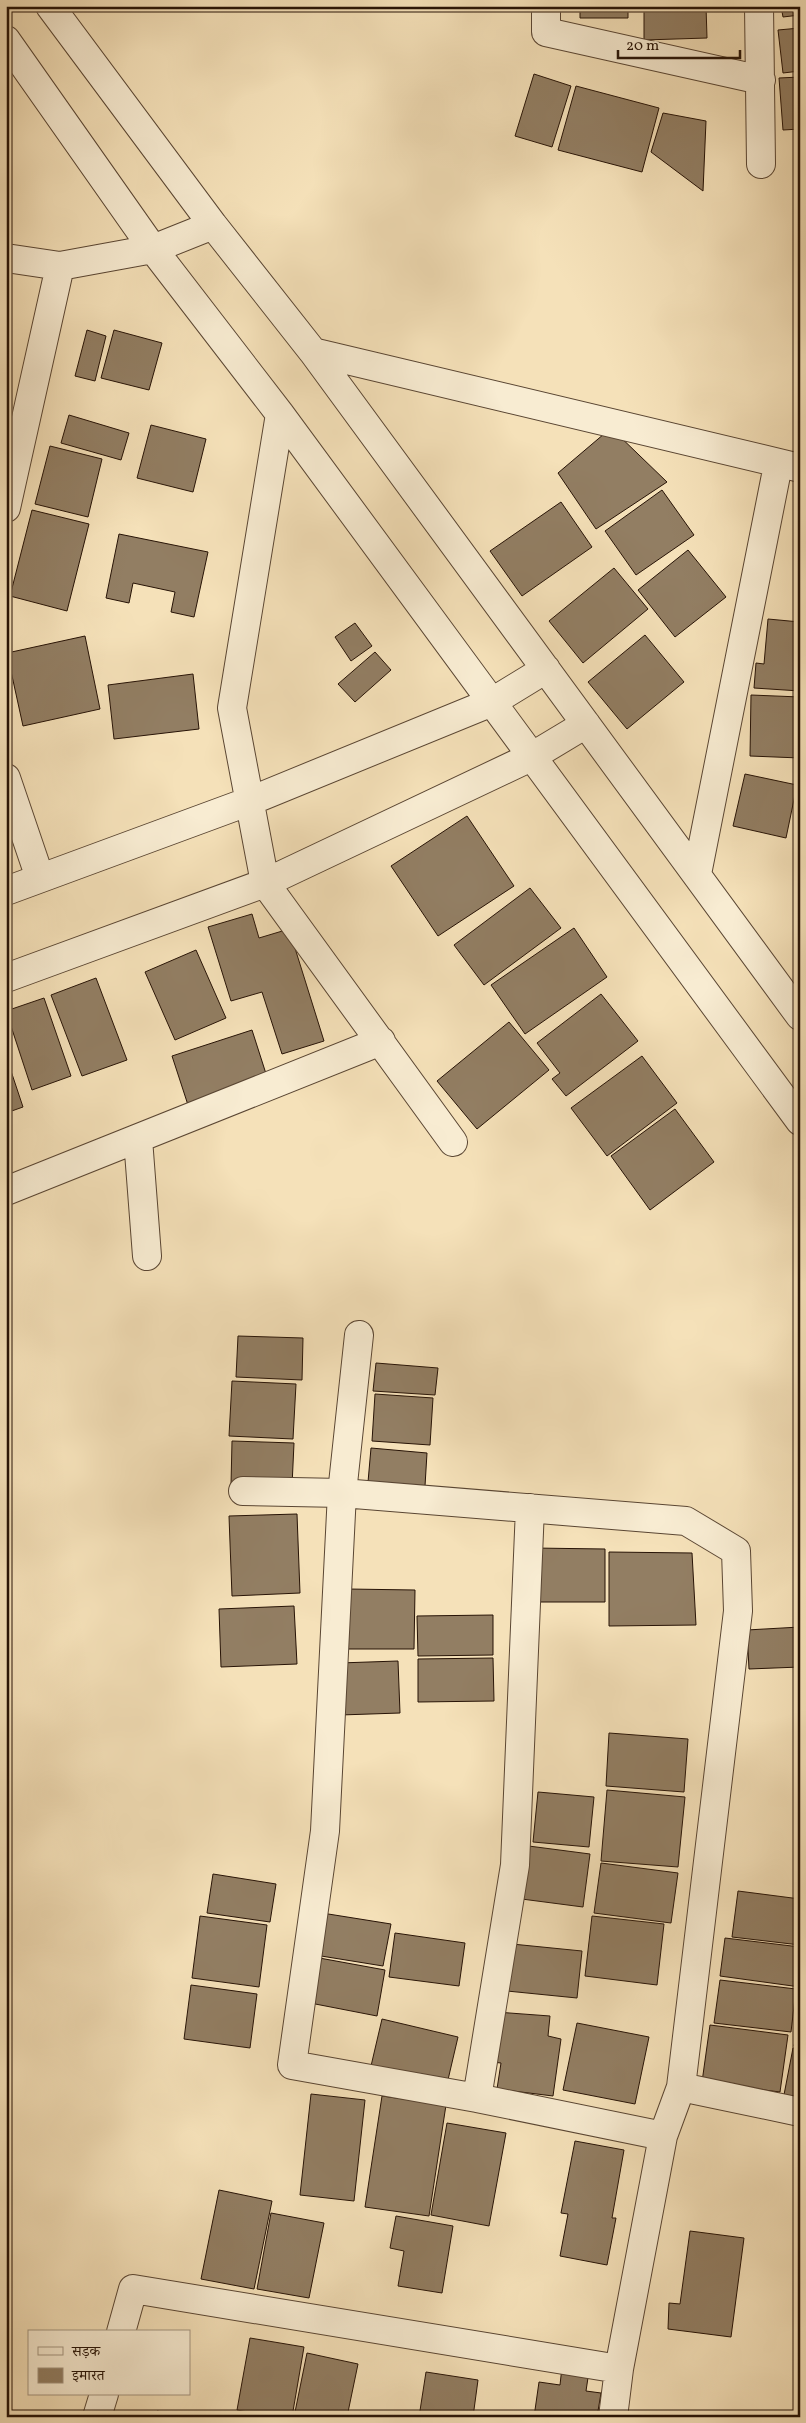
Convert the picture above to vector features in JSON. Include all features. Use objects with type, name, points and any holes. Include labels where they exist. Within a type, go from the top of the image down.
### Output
[{"type":"street","points":[[50,6],[213,224],[313,352],[800,1016]]},
{"type":"street","points":[[546,6],[546,32],[761,80]]},
{"type":"street","points":[[759,6],[761,164]]},
{"type":"street","points":[[6,40],[153,249],[280,414],[800,1121]]},
{"type":"street","points":[[6,258],[60,266],[153,249],[213,224]]},
{"type":"street","points":[[6,508],[60,266]]},
{"type":"street","points":[[313,352],[789,466],[697,874]]},
{"type":"street","points":[[280,414],[232,708],[265,883],[453,1142]]},
{"type":"street","points":[[6,891],[250,801],[492,702],[546,669]]},
{"type":"street","points":[[6,978],[265,883],[531,757],[586,724]]},
{"type":"street","points":[[6,778],[40,878]]},
{"type":"street","points":[[6,1191],[381,1041]]},
{"type":"street","points":[[138,1139],[147,1256]]},
{"type":"street","points":[[359,1336],[342,1493],[325,1830],[292,2065],[478,2098],[663,2136]]},
{"type":"street","points":[[243,1491],[342,1493],[686,1521],[736,1551],[738,1611],[681,2088],[663,2136],[619,2369],[614,2417]]},
{"type":"street","points":[[478,2098],[515,1865],[530,1508]]},
{"type":"street","points":[[681,2088],[800,2112]]},
{"type":"street","points":[[122,2330],[133,2288],[619,2369]]},
{"type":"street","points":[[97,2417],[103,2396]]},
{"type":"building","points":[[580,6],[628,6],[628,18],[580,18]]},
{"type":"building","points":[[644,6],[706,6],[707,38],[644,40]]},
{"type":"building","points":[[781,6],[800,6],[800,15],[783,17]]},
{"type":"building","points":[[800,28],[800,71],[783,73],[778,30]]},
{"type":"building","points":[[534,74],[571,86],[552,147],[515,136]]},
{"type":"building","points":[[800,77],[800,129],[783,130],[779,78]]},
{"type":"building","points":[[576,86],[659,108],[642,172],[558,150]]},
{"type":"building","points":[[663,113],[706,121],[703,191],[651,152]]},
{"type":"building","points":[[800,137],[800,178],[798,178],[795,138]]},
{"type":"building","points":[[87,330],[106,336],[95,381],[75,376]]},
{"type":"building","points":[[114,330],[162,343],[149,390],[101,378]]},
{"type":"building","points":[[69,415],[129,433],[121,460],[61,443]]},
{"type":"building","points":[[151,425],[206,439],[193,492],[137,478]]},
{"type":"building","points":[[611,428],[667,482],[596,529],[558,473]]},
{"type":"building","points":[[50,446],[102,459],[88,517],[35,504]]},
{"type":"building","points":[[662,490],[694,535],[636,575],[605,531]]},
{"type":"building","points":[[561,502],[592,547],[522,596],[490,551]]},
{"type":"building","points":[[32,510],[89,524],[67,611],[10,596]]},
{"type":"building","points":[[119,534],[208,552],[194,617],[171,612],[175,592],[133,583],[129,603],[106,598]]},
{"type":"building","points":[[688,550],[726,597],[675,637],[638,590]]},
{"type":"building","points":[[614,568],[648,609],[583,663],[549,621]]},
{"type":"building","points":[[768,619],[800,622],[800,691],[754,688],[756,663],[764,664]]},
{"type":"building","points":[[355,623],[372,646],[351,661],[335,637]]},
{"type":"building","points":[[645,635],[684,682],[627,729],[588,682]]},
{"type":"building","points":[[85,636],[100,709],[23,726],[7,653]]},
{"type":"building","points":[[375,652],[391,670],[355,702],[338,684]]},
{"type":"building","points":[[193,674],[199,729],[114,739],[108,685]]},
{"type":"building","points":[[751,695],[800,697],[800,758],[750,756]]},
{"type":"building","points":[[745,774],[797,785],[786,838],[733,826]]},
{"type":"building","points":[[467,816],[514,886],[438,936],[391,866]]},
{"type":"building","points":[[530,888],[561,928],[484,985],[454,945]]},
{"type":"building","points":[[252,914],[259,938],[289,929],[324,1041],[282,1054],[262,992],[231,1001],[208,927]]},
{"type":"building","points":[[574,928],[607,977],[525,1034],[491,985]]},
{"type":"building","points":[[196,950],[226,1018],[175,1040],[145,972]]},
{"type":"building","points":[[96,978],[127,1060],[82,1076],[51,995]]},
{"type":"building","points":[[601,994],[638,1041],[566,1096],[552,1079],[560,1073],[537,1043]]},
{"type":"building","points":[[44,998],[71,1076],[32,1090],[6,1011]]},
{"type":"building","points":[[509,1022],[549,1070],[477,1129],[437,1081]]},
{"type":"building","points":[[252,1030],[268,1080],[188,1105],[172,1056]]},
{"type":"building","points":[[6,1056],[23,1107],[6,1113]]},
{"type":"building","points":[[642,1056],[677,1103],[607,1156],[571,1108]]},
{"type":"building","points":[[675,1109],[714,1162],[650,1210],[611,1156]]},
{"type":"building","points":[[238,1336],[303,1338],[302,1380],[236,1377]]},
{"type":"building","points":[[376,1363],[438,1368],[435,1395],[373,1391]]},
{"type":"building","points":[[232,1381],[296,1384],[293,1439],[229,1436]]},
{"type":"building","points":[[375,1394],[433,1398],[430,1445],[372,1441]]},
{"type":"building","points":[[232,1441],[294,1443],[292,1486],[231,1485]]},
{"type":"building","points":[[371,1448],[427,1453],[425,1486],[368,1482]]},
{"type":"building","points":[[297,1514],[300,1593],[232,1596],[229,1516]]},
{"type":"building","points":[[533,1548],[605,1549],[605,1602],[532,1602]]},
{"type":"building","points":[[609,1552],[692,1553],[696,1625],[609,1626]]},
{"type":"building","points":[[348,1589],[415,1590],[414,1649],[344,1649]]},
{"type":"building","points":[[294,1606],[297,1664],[221,1667],[219,1609]]},
{"type":"building","points":[[493,1615],[493,1655],[418,1656],[417,1616]]},
{"type":"building","points":[[800,1627],[800,1667],[749,1669],[747,1630]]},
{"type":"building","points":[[493,1658],[494,1701],[418,1702],[418,1659]]},
{"type":"building","points":[[398,1661],[400,1713],[340,1715],[339,1663]]},
{"type":"building","points":[[609,1733],[688,1739],[684,1792],[606,1786]]},
{"type":"building","points":[[607,1790],[685,1797],[678,1867],[601,1861]]},
{"type":"building","points":[[538,1792],[594,1797],[589,1847],[533,1842]]},
{"type":"building","points":[[521,1845],[590,1854],[583,1907],[514,1898]]},
{"type":"building","points":[[601,1863],[678,1873],[671,1923],[594,1913]]},
{"type":"building","points":[[213,1874],[276,1884],[270,1922],[207,1913]]},
{"type":"building","points":[[738,1891],[800,1899],[800,1945],[732,1937]]},
{"type":"building","points":[[322,1913],[391,1924],[383,1966],[315,1955]]},
{"type":"building","points":[[200,1916],[267,1925],[259,1987],[192,1978]]},
{"type":"building","points":[[592,1916],[664,1924],[657,1985],[585,1976]]},
{"type":"building","points":[[395,1933],[465,1943],[459,1986],[389,1977]]},
{"type":"building","points":[[725,1938],[800,1947],[800,1987],[720,1976]]},
{"type":"building","points":[[512,1944],[582,1951],[577,1998],[507,1991]]},
{"type":"building","points":[[314,1957],[385,1970],[377,2016],[305,2002]]},
{"type":"building","points":[[720,1980],[796,1989],[791,2032],[714,2023]]},
{"type":"building","points":[[191,1985],[257,1994],[250,2048],[184,2039]]},
{"type":"building","points":[[496,2012],[550,2016],[548,2036],[561,2039],[553,2096],[497,2089],[501,2063],[492,2062]]},
{"type":"building","points":[[800,2017],[800,2047],[794,2046]]},
{"type":"building","points":[[382,2019],[458,2037],[447,2084],[371,2066]]},
{"type":"building","points":[[577,2023],[649,2037],[635,2104],[563,2090]]},
{"type":"building","points":[[710,2025],[788,2035],[780,2092],[702,2082]]},
{"type":"building","points":[[793,2048],[800,2050],[800,2104],[783,2100]]},
{"type":"building","points":[[311,2094],[365,2100],[354,2201],[300,2195]]},
{"type":"building","points":[[382,2096],[446,2105],[429,2216],[365,2207]]},
{"type":"building","points":[[447,2123],[506,2133],[489,2226],[431,2215]]},
{"type":"building","points":[[575,2141],[624,2150],[612,2218],[616,2218],[607,2265],[560,2256],[568,2214],[561,2213]]},
{"type":"building","points":[[219,2190],[272,2201],[254,2289],[201,2279]]},
{"type":"building","points":[[271,2213],[324,2223],[309,2298],[257,2289]]},
{"type":"building","points":[[396,2216],[453,2226],[442,2293],[398,2286],[404,2251],[390,2248]]},
{"type":"building","points":[[690,2231],[744,2238],[731,2337],[668,2329],[669,2303],[680,2304]]},
{"type":"building","points":[[250,2338],[304,2347],[292,2417],[275,2417],[237,2410]]},
{"type":"building","points":[[307,2353],[358,2364],[347,2417],[294,2417]]},
{"type":"building","points":[[562,2367],[589,2371],[586,2391],[601,2393],[597,2417],[534,2417],[539,2382],[560,2385]]},
{"type":"building","points":[[426,2372],[478,2380],[473,2417],[419,2417]]},
{"type":"building","points":[[157,2411],[190,2417],[156,2417]]}]
